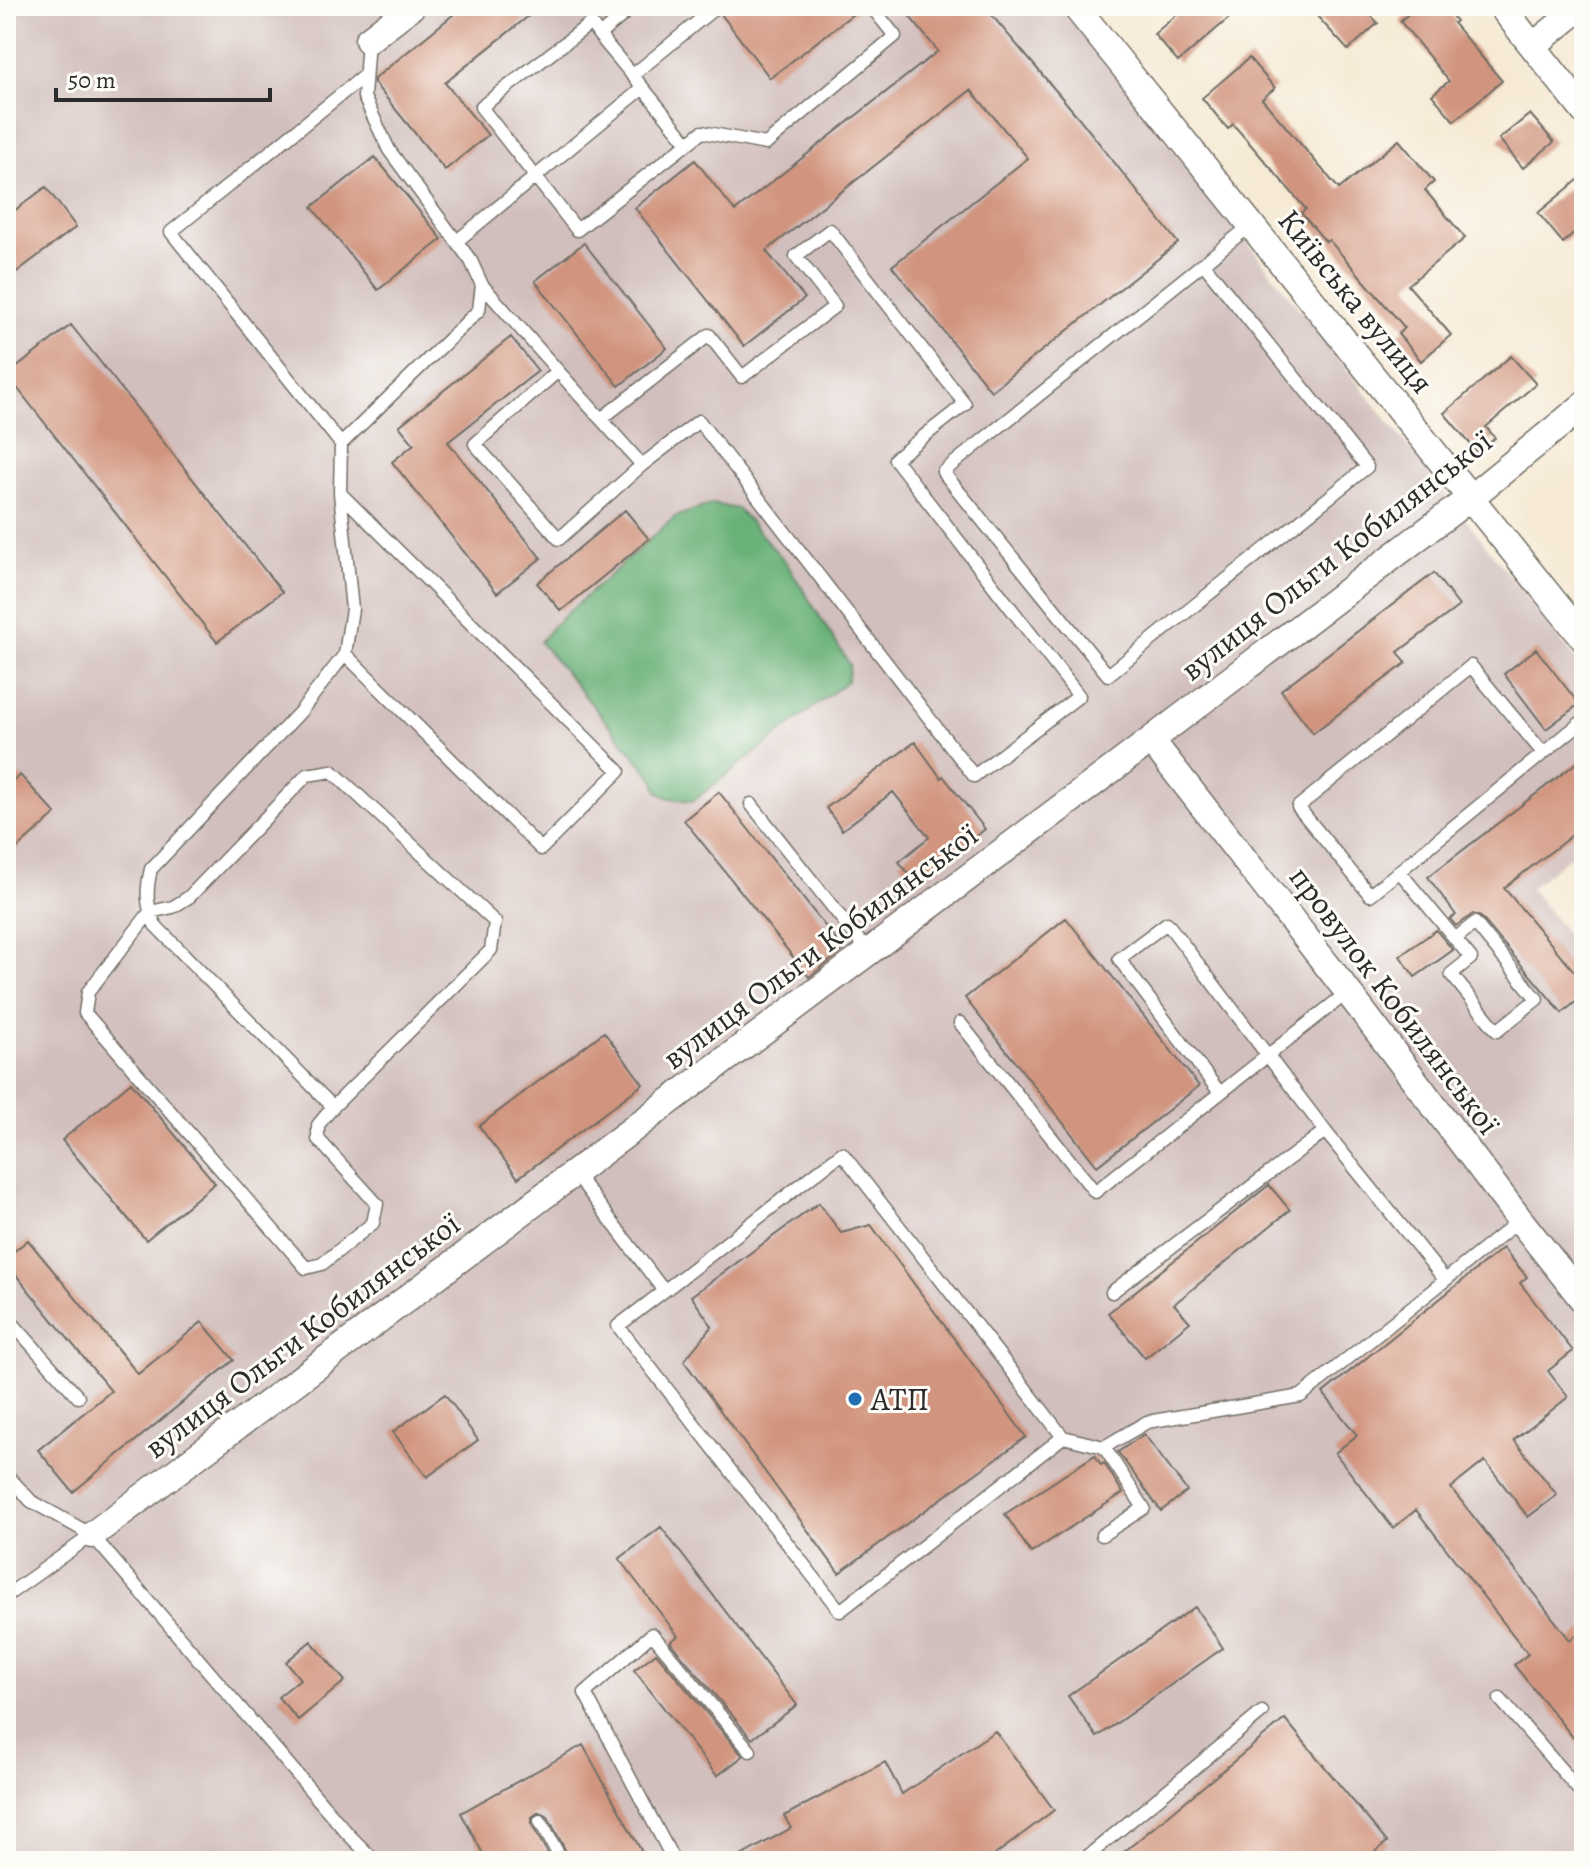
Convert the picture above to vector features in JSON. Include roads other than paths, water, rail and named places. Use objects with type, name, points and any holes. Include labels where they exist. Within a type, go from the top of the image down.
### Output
[{"type":"street","points":[[368,40],[412,6]]},
{"type":"street","name":"Київська вулиця","points":[[1075,6],[1584,639]]},
{"type":"street","points":[[1501,6],[1584,111]]},
{"type":"street","points":[[1533,46],[1582,6]]},
{"type":"street","name":"вулиця Ольги Кобилянської","points":[[92,1535],[1151,740],[1470,498],[1584,405]]},
{"type":"street","name":"провулок Кобилянської","points":[[1151,740],[1584,1301]]},
{"type":"lane","points":[[599,35],[634,6]]},
{"type":"lane","points":[[633,75],[717,6]]},
{"type":"lane","points":[[688,143],[591,23],[481,107],[577,230],[688,143],[702,132],[766,144],[895,36],[871,6]]},
{"type":"lane","points":[[368,40],[364,97],[389,150],[471,261],[482,285],[642,465]]},
{"type":"lane","points":[[333,1107],[155,925],[146,889],[151,869],[300,712],[345,654],[352,609],[340,493],[341,444],[171,232],[365,75]]},
{"type":"lane","points":[[457,241],[643,88]]},
{"type":"lane","points":[[1203,263],[1367,467],[1108,675],[943,472],[1203,263],[1251,225]]},
{"type":"lane","points":[[558,371],[475,444],[559,539],[642,465],[699,421],[974,776],[1079,696],[895,459],[965,404],[830,230],[796,256],[835,306],[742,377],[709,335],[601,419]]},
{"type":"lane","points":[[341,444],[479,310],[482,285]]},
{"type":"lane","points":[[340,493],[619,771],[541,849],[345,654]]},
{"type":"lane","points":[[1543,753],[1471,666],[1298,807],[1370,895],[1584,720]]},
{"type":"lane","points":[[332,771],[495,922],[491,950],[318,1125],[318,1139],[377,1204],[373,1223],[322,1264],[306,1268],[85,1013],[88,992],[150,912],[173,907],[189,897],[307,775],[332,771]]},
{"type":"lane","points":[[751,804],[869,953]]},
{"type":"lane","points":[[1399,871],[1455,939],[1471,958],[1451,974],[1497,1031],[1537,999],[1475,923],[1455,939]]},
{"type":"lane","points":[[1220,1093],[1119,959],[1167,923],[1325,1131],[1445,1280]]},
{"type":"lane","points":[[960,1023],[1095,1192],[1348,992]]},
{"type":"lane","points":[[1112,1292],[1325,1131]]},
{"type":"lane","points":[[1063,1437],[840,1611],[618,1326],[842,1153],[1063,1437],[1104,1447],[1144,1508],[1102,1535]]},
{"type":"lane","points":[[575,1173],[664,1291]]},
{"type":"lane","points":[[1104,1447],[1147,1422],[1301,1396],[1520,1220]]},
{"type":"lane","points":[[6,1316],[78,1397]]},
{"type":"lane","points":[[6,1474],[31,1501],[92,1535],[348,1834],[375,1861]]},
{"type":"lane","points":[[6,1596],[92,1535]]},
{"type":"lane","points":[[674,1861],[585,1693],[652,1634],[750,1751]]},
{"type":"lane","points":[[1500,1699],[1584,1796]]},
{"type":"lane","points":[[1082,1861],[1262,1712]]},
{"type":"lane","points":[[540,1821],[562,1861]]},
{"type":"place","name":"АТП","points":[[855,1399]]}]
